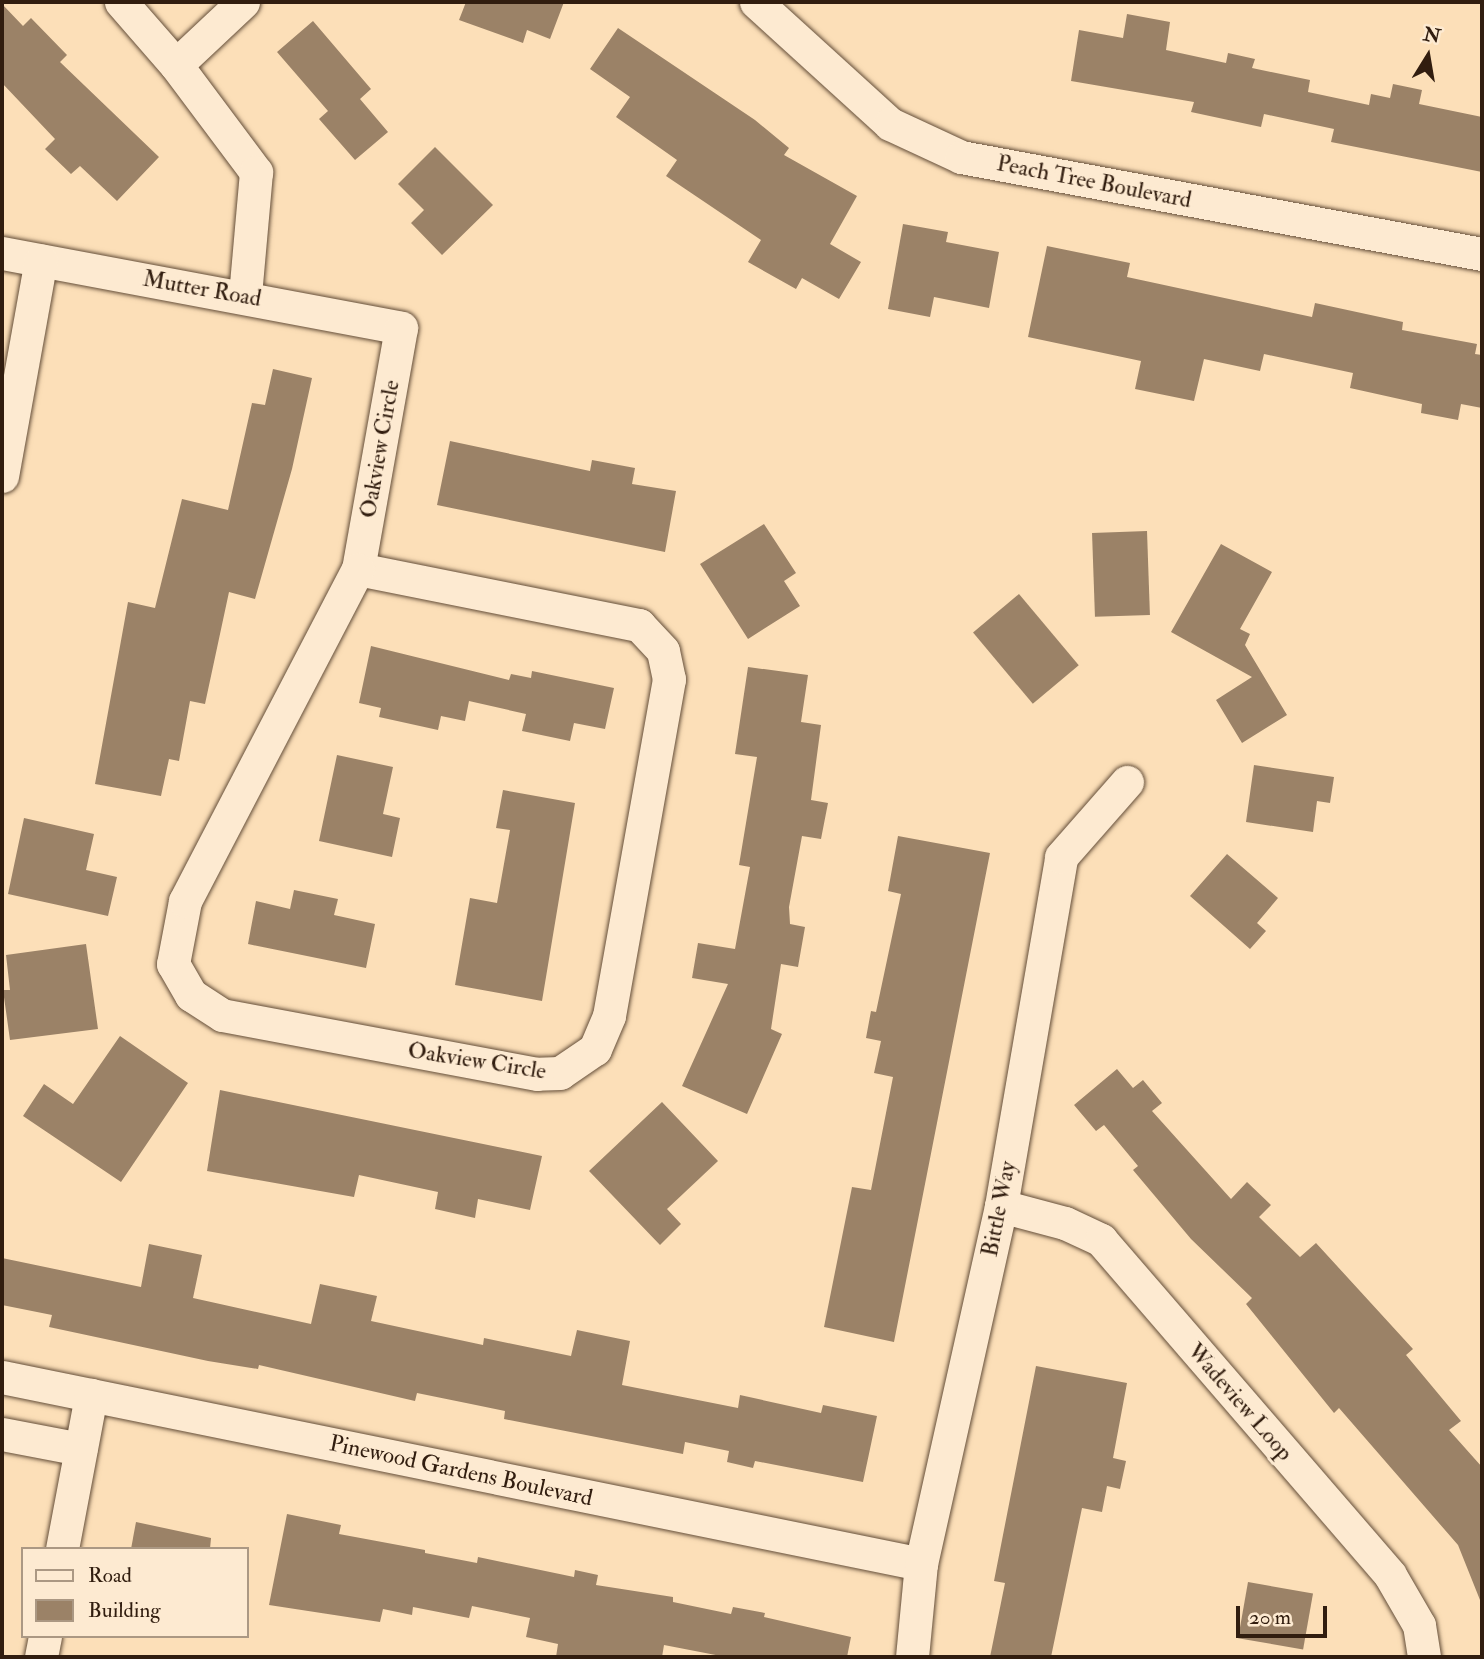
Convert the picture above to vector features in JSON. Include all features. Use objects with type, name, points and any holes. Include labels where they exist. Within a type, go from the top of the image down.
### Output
[{"type":"street","points":[[121,2],[176,65],[256,172],[244,296]]},
{"type":"street","points":[[176,65],[243,2]]},
{"type":"street","name":"Peach Tree Boulevard","points":[[756,2],[890,124],[961,157],[1482,254]]},
{"type":"street","name":"Mutter Road","points":[[2,253],[244,296],[401,328]]},
{"type":"street","points":[[2,476],[41,260]]},
{"type":"street","name":"Oakview Circle","points":[[358,569],[639,625],[663,651],[669,680],[609,1016],[595,1049],[560,1073],[537,1074],[222,1015],[191,995],[173,964],[185,901],[358,569],[401,328]]},
{"type":"street","name":"Bittle Way","points":[[912,1657],[921,1564],[1001,1206],[1061,857],[1127,782]]},
{"type":"street","name":"Wadeview Loop","points":[[1001,1206],[1065,1223],[1101,1240],[1390,1575],[1419,1625],[1424,1657]]},
{"type":"street","name":"Pinewood Gardens Boulevard","points":[[2,1377],[921,1564]]},
{"type":"street","points":[[62,1547],[91,1395]]},
{"type":"street","points":[[2,1434],[81,1449]]},
{"type":"street","points":[[41,1657],[45,1638]]},
{"type":"building","points":[[466,2],[564,2],[550,39],[527,30],[523,43],[459,20]]},
{"type":"building","points":[[2,4],[23,26],[31,18],[67,55],[60,62],[159,157],[117,201],[80,166],[71,174],[45,149],[55,139],[2,83]]},
{"type":"building","points":[[1127,14],[1170,22],[1166,50],[1226,63],[1228,53],[1255,59],[1252,68],[1310,80],[1308,92],[1369,105],[1371,94],[1390,98],[1393,84],[1422,90],[1419,104],[1482,117],[1482,172],[1331,142],[1334,129],[1264,114],[1261,127],[1191,112],[1194,102],[1071,81],[1079,30],[1123,38]]},
{"type":"building","points":[[313,21],[371,89],[360,99],[388,132],[355,160],[319,119],[328,111],[277,52]]},
{"type":"building","points":[[618,28],[755,120],[789,148],[784,155],[857,196],[830,244],[861,262],[839,299],[802,278],[796,289],[748,262],[761,240],[666,176],[677,160],[616,117],[630,97],[590,69]]},
{"type":"building","points":[[435,147],[493,205],[442,255],[411,223],[424,210],[398,184]]},
{"type":"building","points":[[903,224],[948,232],[946,242],[999,252],[989,308],[934,297],[930,317],[888,309]]},
{"type":"building","points":[[1047,246],[1130,263],[1127,277],[1312,317],[1315,303],[1403,322],[1402,330],[1477,344],[1475,354],[1482,355],[1482,408],[1461,404],[1458,420],[1421,413],[1422,404],[1350,388],[1353,373],[1264,354],[1260,371],[1204,359],[1194,401],[1135,389],[1141,361],[1028,337]]},
{"type":"building","points":[[273,369],[312,378],[292,469],[255,599],[229,592],[205,704],[190,701],[179,761],[169,759],[161,796],[95,784],[128,602],[155,608],[182,499],[228,510],[252,403],[265,405]]},
{"type":"building","points":[[450,441],[590,471],[592,460],[635,468],[632,484],[676,491],[665,552],[437,505]]},
{"type":"building","points":[[764,524],[796,573],[784,581],[800,606],[748,639],[700,564]]},
{"type":"building","points":[[1147,531],[1150,615],[1095,617],[1092,533]]},
{"type":"building","points":[[1221,544],[1272,572],[1240,629],[1250,634],[1245,645],[1287,715],[1242,743],[1216,700],[1252,677],[1171,632]]},
{"type":"building","points":[[1019,594],[1079,665],[1033,704],[973,633]]},
{"type":"building","points":[[371,646],[509,680],[511,674],[531,678],[532,671],[614,688],[605,729],[574,723],[570,741],[522,731],[526,714],[469,701],[465,721],[441,716],[438,730],[379,717],[381,708],[359,703]]},
{"type":"building","points":[[748,667],[808,675],[801,722],[821,725],[811,800],[828,803],[821,839],[802,836],[789,907],[790,924],[805,927],[798,967],[781,964],[771,1029],[782,1034],[747,1114],[682,1086],[728,984],[692,978],[698,943],[735,949],[750,867],[739,865],[757,757],[735,754]]},
{"type":"building","points":[[337,755],[393,767],[383,814],[400,818],[392,857],[319,841]]},
{"type":"building","points":[[1254,765],[1334,777],[1330,803],[1317,801],[1313,832],[1246,822]]},
{"type":"building","points":[[503,790],[575,803],[542,1001],[455,985],[470,898],[497,903],[510,830],[496,828]]},
{"type":"building","points":[[24,818],[94,834],[86,870],[117,877],[108,916],[8,894]]},
{"type":"building","points":[[898,836],[990,853],[894,1342],[824,1327],[852,1187],[871,1190],[893,1077],[874,1073],[881,1041],[866,1038],[871,1011],[876,1012],[901,894],[888,891]]},
{"type":"building","points":[[1227,854],[1278,898],[1257,923],[1266,931],[1250,949],[1190,896]]},
{"type":"building","points":[[294,890],[338,899],[334,915],[375,924],[366,968],[248,944],[256,901],[290,909]]},
{"type":"building","points":[[86,944],[98,1029],[10,1040],[3,990],[10,990],[6,955]]},
{"type":"building","points":[[120,1036],[188,1083],[121,1182],[23,1116],[44,1084],[73,1104]]},
{"type":"building","points":[[1117,1069],[1133,1088],[1143,1080],[1162,1103],[1152,1111],[1231,1199],[1247,1182],[1271,1205],[1259,1217],[1300,1257],[1316,1243],[1413,1349],[1406,1355],[1461,1421],[1449,1430],[1482,1467],[1482,1605],[1458,1545],[1339,1408],[1334,1413],[1246,1304],[1252,1298],[1191,1239],[1133,1170],[1138,1166],[1104,1125],[1096,1131],[1074,1105]]},
{"type":"building","points":[[220,1090],[542,1156],[530,1210],[478,1199],[475,1218],[435,1209],[438,1192],[359,1175],[354,1197],[207,1171]]},
{"type":"building","points":[[662,1102],[718,1161],[667,1209],[681,1224],[660,1245],[589,1171]]},
{"type":"building","points":[[149,1244],[202,1255],[193,1298],[311,1324],[320,1284],[377,1296],[371,1321],[483,1345],[484,1338],[571,1356],[577,1330],[630,1341],[622,1385],[738,1408],[740,1395],[821,1413],[823,1405],[877,1416],[863,1482],[755,1461],[753,1468],[727,1462],[729,1451],[685,1442],[683,1454],[504,1419],[505,1411],[417,1393],[415,1401],[259,1365],[258,1369],[208,1361],[49,1327],[52,1315],[2,1305],[2,1258],[141,1287]]},
{"type":"building","points":[[1036,1366],[1127,1383],[1113,1458],[1126,1461],[1120,1489],[1107,1486],[1102,1512],[1082,1508],[1051,1657],[990,1657],[1005,1583],[994,1581]]},
{"type":"building","points":[[287,1514],[341,1525],[339,1534],[425,1550],[425,1553],[477,1563],[478,1557],[574,1577],[575,1570],[598,1575],[596,1585],[673,1597],[673,1602],[731,1614],[733,1607],[765,1613],[764,1617],[851,1637],[847,1657],[726,1657],[664,1645],[662,1657],[556,1657],[558,1644],[526,1637],[530,1618],[472,1606],[469,1618],[413,1607],[412,1615],[383,1609],[380,1622],[269,1605]]},
{"type":"building","points":[[136,1522],[211,1538],[210,1547],[131,1547]]},
{"type":"building","points":[[1248,1582],[1313,1593],[1303,1650],[1238,1638]]}]
